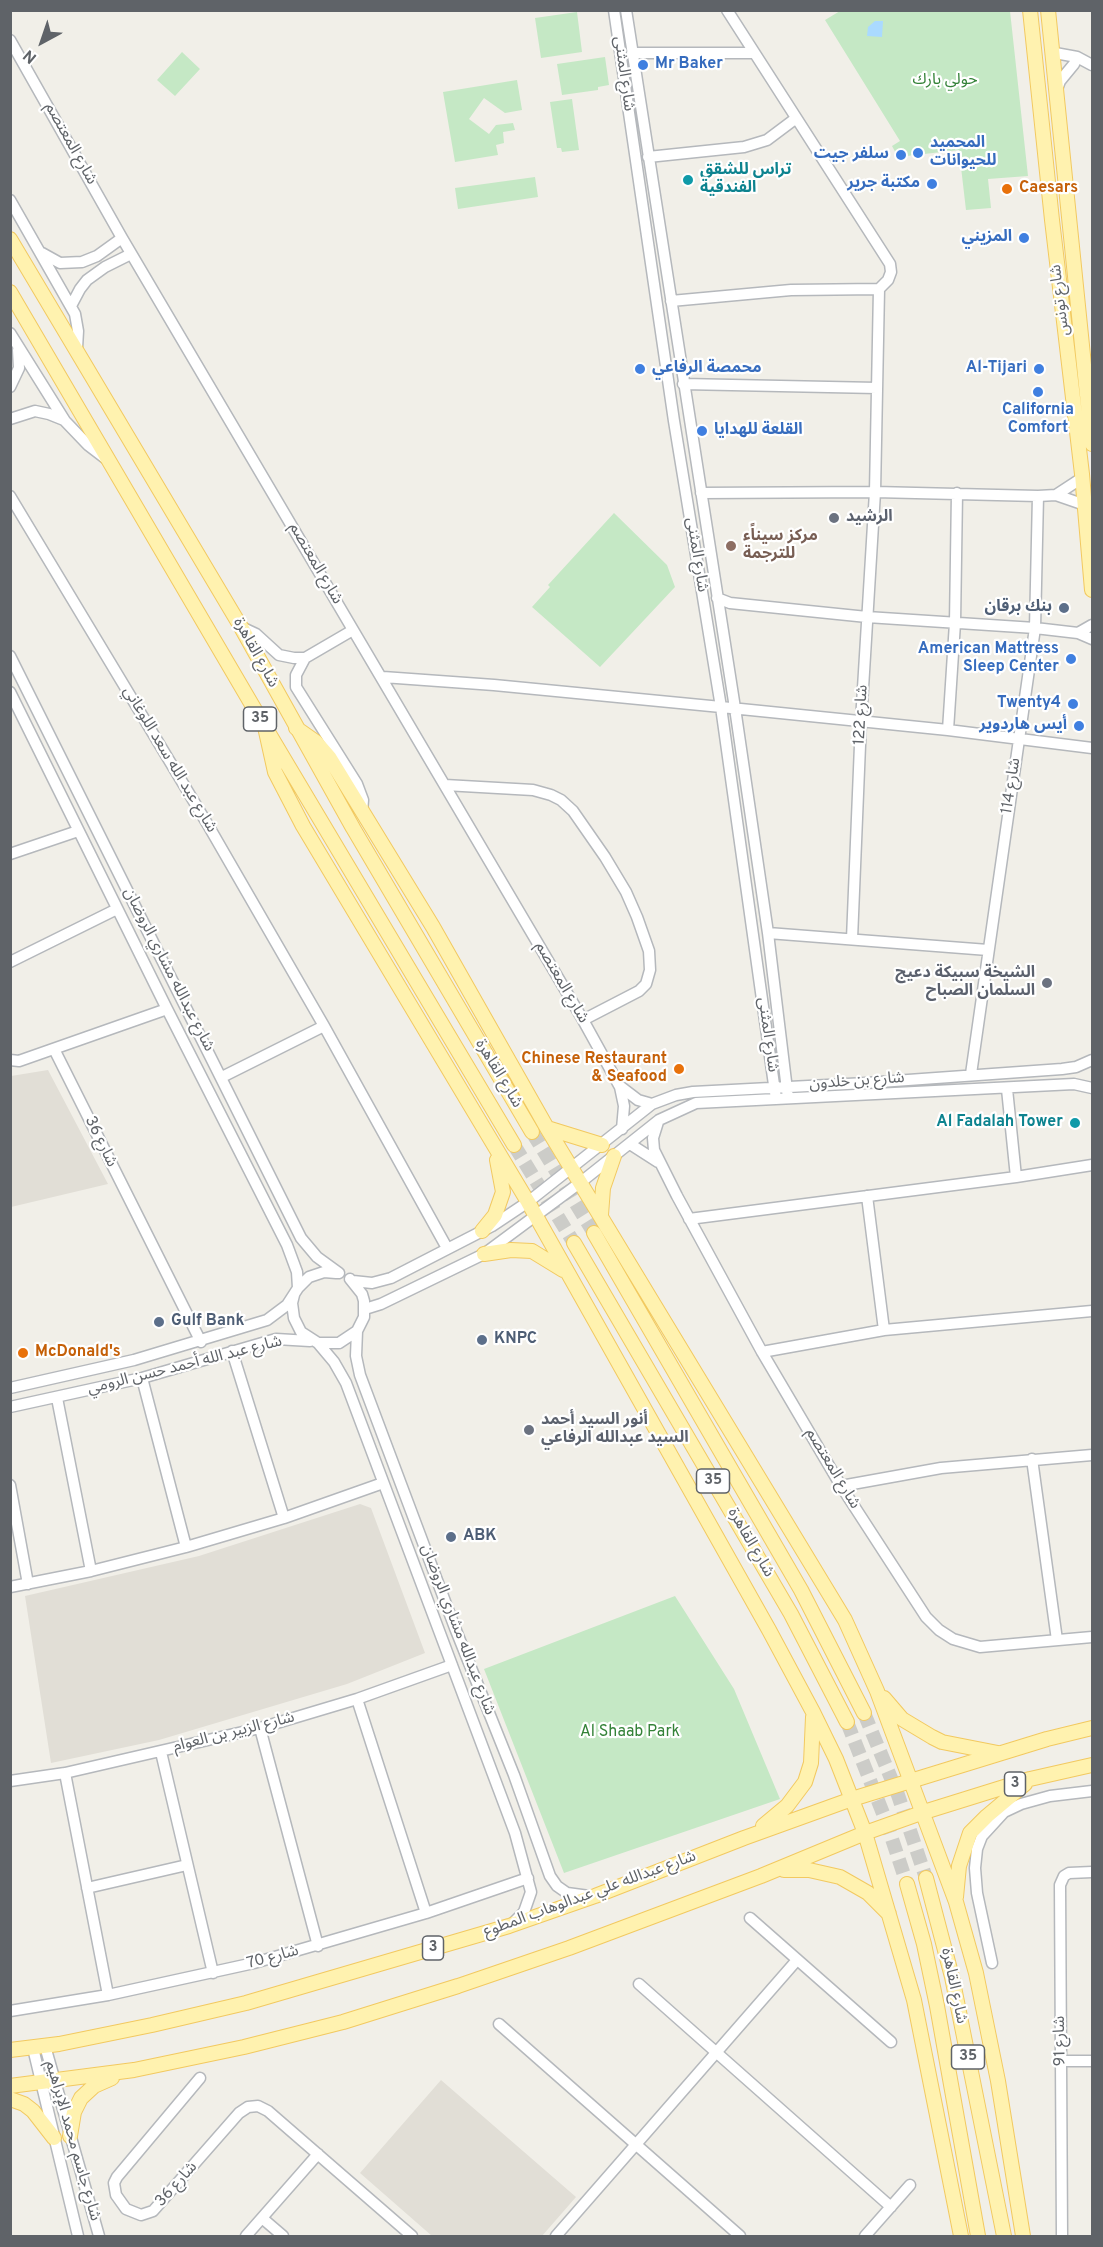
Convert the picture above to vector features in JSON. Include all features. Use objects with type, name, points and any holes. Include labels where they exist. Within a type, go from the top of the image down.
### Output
[{"type":"main road","name":"شارع تونس","points":[[1030,10],[1085,505],[1092,590]]},
{"type":"main road","name":"شارع تونس","points":[[1048,10],[1092,444]]},
{"type":"main road","name":"شارع القاهرة","points":[[11,238],[241,627],[353,828],[532,1132]]},
{"type":"main road","name":"شارع القاهرة","points":[[10,291],[265,727],[514,1145]]},
{"type":"main road","points":[[265,727],[273,764],[290,802],[531,1209],[813,1712],[852,1799],[891,1915],[915,2000],[961,2236]]},
{"type":"main road","points":[[296,728],[309,736],[323,750],[363,812],[433,927],[547,1128],[845,1620],[878,1691],[956,1902],[976,1973],[998,2081],[1023,2236]]},
{"type":"main road","points":[[547,1128],[602,1144]]},
{"type":"main road","points":[[483,1231],[495,1215],[503,1192],[501,1174],[493,1146]]},
{"type":"main road","points":[[601,1215],[603,1188],[614,1156]]},
{"type":"main road","name":"شارع القاهرة","points":[[594,1233],[801,1590],[864,1713]]},
{"type":"main road","name":"شارع القاهرة","points":[[574,1243],[776,1587],[847,1722]]},
{"type":"main road","points":[[484,1254],[511,1250],[532,1251],[567,1273]]},
{"type":"main road","points":[[878,1691],[902,1719],[919,1731],[942,1742],[1000,1753]]},
{"type":"main road","points":[[744,1838],[781,1813],[805,1782],[811,1763],[813,1712]]},
{"type":"main road","name":"شارع عبدالله علي عبدالوهاب المطوع","points":[[10,2050],[39,2047],[152,2025],[246,2003],[509,1926],[852,1799],[1047,1738],[1092,1728]]},
{"type":"main road","name":"3","points":[[10,2086],[134,2070],[343,2022],[547,1956],[924,1812],[1030,1779],[1092,1765]]},
{"type":"main road","points":[[956,1902],[958,1866],[970,1833],[1030,1779]]},
{"type":"main road","points":[[761,1876],[793,1869],[825,1872],[854,1884],[891,1915]]},
{"type":"main road","name":"شارع القاهرة","points":[[926,1878],[952,1977],[1004,2236]]},
{"type":"main road","name":"شارع القاهرة","points":[[907,1884],[936,1996],[978,2236]]},
{"type":"main road","points":[[70,2136],[76,2107],[85,2093],[99,2082],[134,2070]]},
{"type":"main road","points":[[10,2099],[24,2104],[33,2111],[54,2138]]},
{"type":"street","name":"شارع المثنى","points":[[614,10],[674,422],[721,707],[776,1099]]},
{"type":"street","name":"شارع المثنى","points":[[626,10],[735,708],[768,933],[788,1098]]},
{"type":"street","points":[[671,301],[791,290],[879,289],[888,280],[891,272],[890,264],[727,10]]},
{"type":"street","name":"شارع المعتصم","points":[[10,40],[131,254],[383,677],[583,1020],[620,1087],[624,1099],[622,1129]]},
{"type":"street","points":[[1052,48],[1059,55],[1077,57],[1092,65]]},
{"type":"street","points":[[632,53],[754,53]]},
{"type":"street","points":[[1055,95],[1060,81],[1077,57]]},
{"type":"street","points":[[648,157],[744,147],[767,140],[795,119]]},
{"type":"street","points":[[10,200],[71,306],[77,322],[77,348]]},
{"type":"street","points":[[40,251],[60,263],[74,264],[97,256],[122,238]]},
{"type":"street","points":[[71,306],[87,280],[105,267],[131,254]]},
{"type":"street","name":"شارع 122","points":[[852,939],[861,721],[875,492],[879,289]]},
{"type":"street","points":[[13,337],[65,421],[88,445],[109,460]]},
{"type":"street","points":[[10,387],[18,375],[20,361],[13,337]]},
{"type":"street","points":[[684,384],[877,388]]},
{"type":"street","points":[[10,419],[35,411],[65,421]]},
{"type":"street","points":[[1056,495],[1082,478]]},
{"type":"street","points":[[701,493],[875,492],[1056,495],[1085,505]]},
{"type":"street","points":[[948,730],[955,623],[957,493]]},
{"type":"street","name":"شارع عبد الله سعد اللوغاني","points":[[10,496],[148,724],[324,1026],[447,1248]]},
{"type":"street","name":"شارع 114","points":[[971,1074],[1035,628],[1038,496]]},
{"type":"street","points":[[717,598],[730,603],[867,617],[1035,628],[1078,633],[1092,639]]},
{"type":"street","points":[[1078,633],[1092,624]]},
{"type":"street","points":[[241,627],[256,634],[279,655],[290,658],[305,658],[353,630]]},
{"type":"street","name":"شارع عبدالله مشاري الروضان","points":[[10,656],[301,1238],[317,1257],[339,1273]]},
{"type":"street","points":[[305,658],[296,675],[296,687],[357,784],[363,812]]},
{"type":"street","points":[[383,677],[735,708],[948,730],[1092,748]]},
{"type":"street","points":[[13,697],[22,708],[30,701],[30,695]]},
{"type":"street","name":"شارع عبدالله مشاري الروضان","points":[[13,697],[287,1245],[297,1272],[296,1292]]},
{"type":"street","points":[[30,731],[30,723],[34,719],[41,721],[47,729]]},
{"type":"street","points":[[445,785],[533,790],[556,797],[577,816],[626,892],[649,951],[651,964],[648,979],[635,993],[583,1020]]},
{"type":"street","points":[[10,854],[78,831]]},
{"type":"street","points":[[10,962],[117,909]]},
{"type":"street","points":[[768,933],[988,950]]},
{"type":"street","points":[[10,1060],[17,1062],[167,1009]]},
{"type":"street","points":[[222,1077],[324,1026]]},
{"type":"street","name":"شارع 36","points":[[54,1049],[201,1342]]},
{"type":"street","name":"شارع بن خلدون","points":[[572,1168],[652,1104],[684,1093],[866,1083],[1069,1068],[1092,1060]]},
{"type":"street","name":"شارع بن خلدون","points":[[581,1182],[659,1120],[696,1103],[1074,1084],[1092,1088]]},
{"type":"street","points":[[620,1087],[632,1096],[652,1104]]},
{"type":"street","points":[[1007,1089],[1016,1177]]},
{"type":"street","name":"شارع المعتصم","points":[[659,1120],[654,1132],[653,1144],[659,1162],[689,1219],[762,1352],[842,1486],[926,1617],[946,1635],[970,1645],[988,1647],[1092,1637]]},
{"type":"street","points":[[230,1132],[236,1135],[243,1133],[247,1127]]},
{"type":"street","points":[[630,1144],[659,1162]]},
{"type":"street","points":[[240,1154],[244,1148],[251,1146],[257,1149]]},
{"type":"street","points":[[689,1219],[1016,1177],[1092,1165]]},
{"type":"street","points":[[365,1309],[381,1304],[484,1254],[572,1168]]},
{"type":"street","points":[[353,1281],[372,1282],[391,1278],[581,1182]]},
{"type":"street","points":[[867,1196],[884,1330]]},
{"type":"street","points":[[287,1245],[296,1246],[301,1238]]},
{"type":"street","points":[[324,1272],[339,1273],[353,1281],[362,1294],[365,1309],[357,1331],[339,1343],[316,1342],[307,1338],[297,1326],[292,1311],[296,1292],[303,1282],[324,1272]]},
{"type":"street","points":[[391,1278],[391,1288],[400,1294]]},
{"type":"street","name":"شارع عبد الله أحمد حسن الرومي","points":[[10,1388],[134,1360],[257,1324],[277,1314],[296,1292]]},
{"type":"street","points":[[762,1352],[884,1330],[1092,1311]]},
{"type":"street","points":[[257,1324],[265,1324],[271,1330],[265,1342]]},
{"type":"street","name":"شارع عبدالله مشاري الروضان","points":[[357,1331],[356,1356],[362,1381],[550,1876],[557,1886],[573,1894],[595,1896]]},
{"type":"street","name":"شارع عبد الله أحمد حسن الرومي","points":[[10,1407],[142,1378],[265,1342],[288,1339],[316,1342]]},
{"type":"street","name":"شارع عبدالله مشاري الروضان","points":[[316,1342],[334,1362],[346,1383],[515,1833],[531,1892],[528,1906],[509,1926]]},
{"type":"street","points":[[232,1351],[284,1518]]},
{"type":"street","points":[[346,1383],[353,1376],[357,1376],[362,1381]]},
{"type":"street","points":[[142,1378],[186,1547]]},
{"type":"street","points":[[57,1398],[91,1571]]},
{"type":"street","points":[[842,1486],[941,1468],[1092,1455]]},
{"type":"street","points":[[1032,1459],[1057,1640]]},
{"type":"street","points":[[10,1587],[91,1571],[186,1547],[284,1518],[383,1483]]},
{"type":"street","points":[[10,1485],[28,1584]]},
{"type":"street","points":[[410,1556],[411,1549],[416,1545],[425,1550]]},
{"type":"street","name":"شارع الزبير بن العوام","points":[[10,1780],[65,1773],[260,1728],[357,1699],[452,1665]]},
{"type":"street","points":[[357,1699],[426,1913]]},
{"type":"street","points":[[260,1728],[318,1946]]},
{"type":"street","points":[[160,1752],[213,1972]]},
{"type":"street","points":[[65,1773],[108,1995]]},
{"type":"street","points":[[992,1962],[977,1893],[975,1868],[977,1849],[982,1836],[1004,1812],[1021,1804],[1050,1796],[1092,1791]]},
{"type":"street","points":[[515,1833],[525,1837],[534,1831]]},
{"type":"street","points":[[87,1888],[187,1864]]},
{"type":"street","name":"شارع 91","points":[[1062,2236],[1060,1885],[1064,1876],[1070,1873],[1092,1872]]},
{"type":"street","name":"شارع 70","points":[[10,2011],[108,1995],[318,1946],[426,1913],[528,1878]]},
{"type":"street","points":[[750,1918],[891,2042]]},
{"type":"street","points":[[556,2236],[797,1960]]},
{"type":"street","points":[[639,1984],[891,2207]]},
{"type":"street","points":[[499,2024],[740,2236]]},
{"type":"street","name":"شارع جاسم محمد الإبراهيم","points":[[39,2047],[48,2081],[70,2136],[99,2236]]},
{"type":"street","points":[[1062,2061],[1092,2061]]},
{"type":"street","name":"شارع 36","points":[[200,2078],[117,2177],[114,2183],[116,2195],[122,2205],[131,2212],[141,2215],[159,2206],[236,2116],[248,2107],[258,2106],[268,2111],[318,2154]]},
{"type":"street","name":"شارع جاسم محمد الإبراهيم","points":[[48,2081],[54,2138],[78,2236]]},
{"type":"street","points":[[246,2236],[318,2154],[412,2236]]},
{"type":"street","points":[[865,2236],[910,2185]]},
{"type":"street","points":[[72,2217],[83,2219],[92,2212]]},
{"type":"street","points":[[262,2218],[283,2236]]},
{"type":"street","points":[[83,2236],[92,2234],[99,2236]]},
{"type":"shaded area","points":[[48,1070],[108,1184],[11,1207],[11,1076]]},
{"type":"shaded area","points":[[360,1504],[371,1508],[425,1653],[347,1684],[159,1740],[51,1763],[25,1596],[199,1556]]},
{"type":"shaded area","points":[[441,2080],[576,2197],[542,2236],[432,2236],[360,2173]]},
{"type":"green space","name":"حولي بارك","points":[[840,11],[1010,11],[1028,176],[988,179],[991,208],[966,210],[959,150],[898,157],[892,146],[900,141],[825,20]]},
{"type":"green space","points":[[577,12],[582,52],[541,58],[535,18]]},
{"type":"green space","points":[[182,52],[200,69],[175,96],[157,80]]},
{"type":"green space","points":[[605,57],[609,85],[598,87],[598,90],[562,95],[557,64]]},
{"type":"green space","points":[[517,80],[522,110],[505,113],[484,98],[469,119],[489,134],[496,125],[513,123],[515,130],[503,132],[504,143],[496,145],[498,155],[455,162],[443,92]]},
{"type":"green space","points":[[572,99],[579,150],[562,152],[561,148],[557,148],[550,102]]},
{"type":"green space","points":[[535,177],[538,197],[458,209],[455,188]]},
{"type":"green space","points":[[614,513],[667,565],[675,587],[600,667],[532,607],[550,587],[548,585]]},
{"type":"green space","name":"Al Shaab Park","points":[[675,1596],[734,1689],[780,1799],[564,1873],[484,1669]]},
{"type":"water","points":[[875,21],[883,21],[882,37],[867,36],[868,27]]},
{"type":"tunnel","points":[[532,1132],[594,1233]]},
{"type":"tunnel","points":[[514,1145],[574,1243]]},
{"type":"tunnel","points":[[864,1713],[898,1795],[926,1878]]},
{"type":"tunnel","points":[[847,1722],[886,1821],[907,1884]]},
{"type":"place","name":"Mr Baker","points":[[643,65]]},
{"type":"place","name":"المحميد للحيوانات","points":[[918,153]]},
{"type":"place","name":"سلفر جيت","points":[[901,155]]},
{"type":"place","name":"تراس للشقق الفندقية","points":[[688,180]]},
{"type":"place","name":"مكتبة جرير","points":[[932,184]]},
{"type":"place","name":"Caesars","points":[[1007,189]]},
{"type":"place","name":"المزيني","points":[[1024,238]]},
{"type":"place","name":"محمصة الرفاعي","points":[[640,369]]},
{"type":"place","name":"Al-Tijari","points":[[1039,369]]},
{"type":"place","name":"California Comfort","points":[[1038,392]]},
{"type":"place","name":"القلعة للهدايا","points":[[702,431]]},
{"type":"place","name":"الرشيد","points":[[834,518]]},
{"type":"place","name":"مركز سيناًء للترجمة","points":[[731,546]]},
{"type":"place","name":"بنك برقان","points":[[1064,608]]},
{"type":"place","name":"American Mattress Sleep Center","points":[[1071,659]]},
{"type":"place","name":"Twenty4","points":[[1073,704]]},
{"type":"place","name":"أيس هاردوير","points":[[1079,726]]},
{"type":"place","name":"الشيخة سبيكة دعيج السلمان الصباح","points":[[1047,983]]},
{"type":"place","name":"Chinese Restaurant & Seafood","points":[[679,1069]]},
{"type":"place","name":"Al Fadalah Tower","points":[[1075,1123]]},
{"type":"place","name":"Gulf Bank","points":[[159,1322]]},
{"type":"place","name":"KNPC","points":[[482,1340]]},
{"type":"place","name":"McDonald's","points":[[23,1353]]},
{"type":"place","name":"أنور السيد أحمد السيد عبدالله الرفاعي","points":[[529,1430]]},
{"type":"place","name":"ABK","points":[[451,1537]]}]
